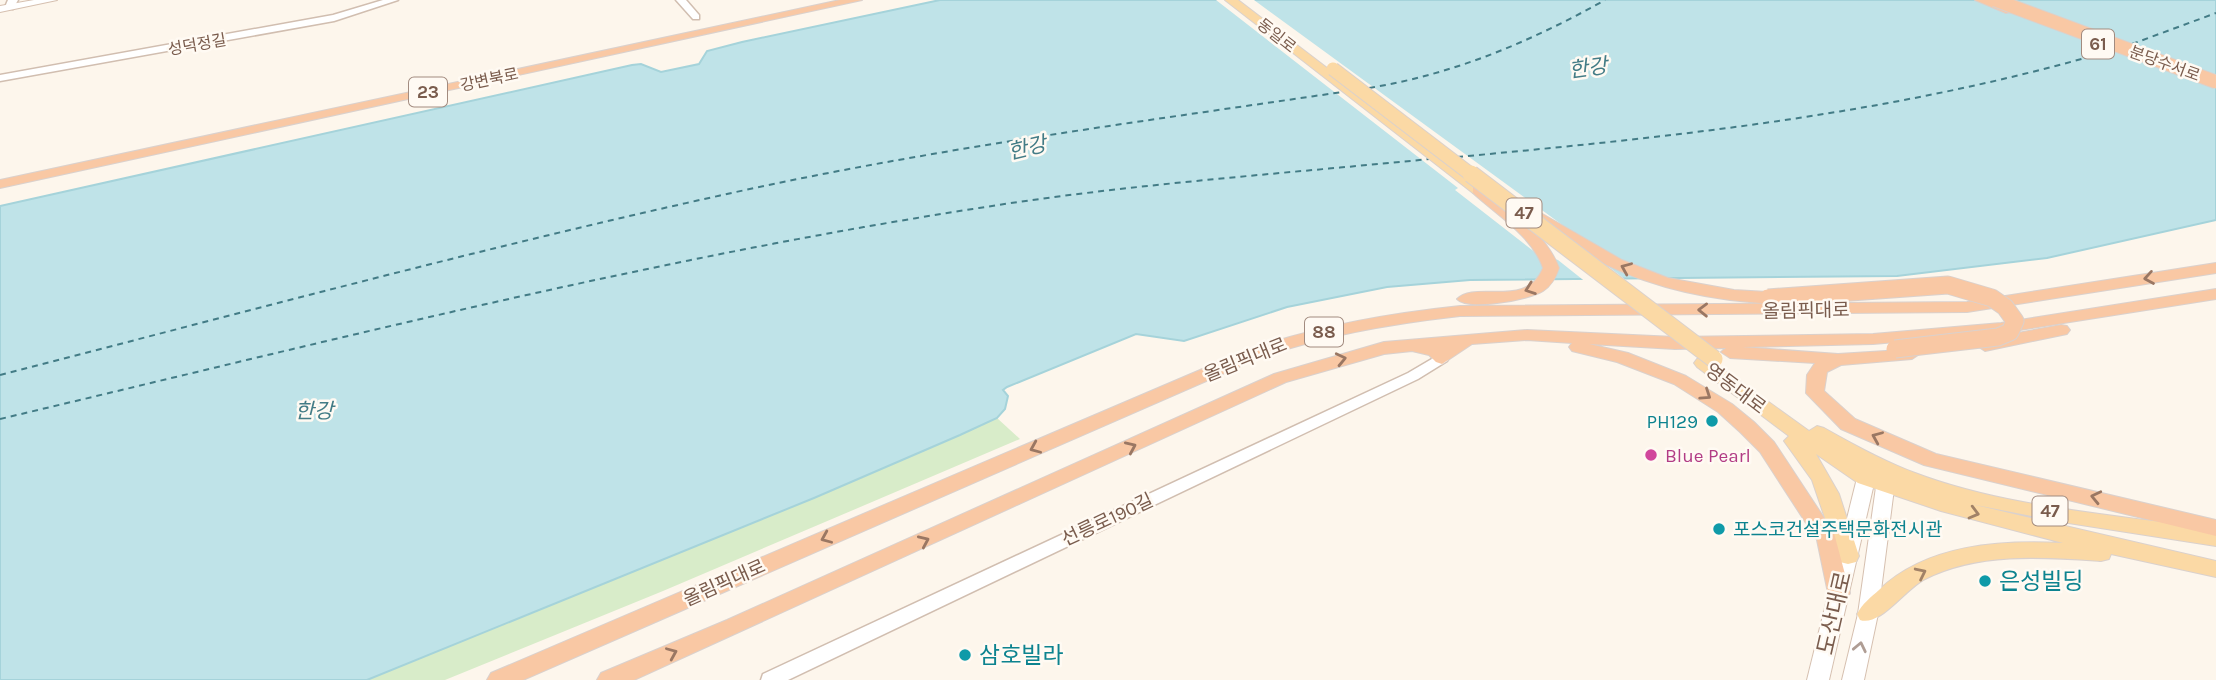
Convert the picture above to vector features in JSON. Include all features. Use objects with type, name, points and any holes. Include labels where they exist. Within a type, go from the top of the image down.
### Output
[{"type":"highway","name":"강변북로","points":[[0,174],[818,0]]},
{"type":"highway","name":"강변북로","points":[[0,184],[856,0]]},
{"type":"highway","name":"분당수서로","points":[[1980,0],[2216,88]]},
{"type":"highway","name":"분당수서로","points":[[1995,0],[2216,82]]},
{"type":"highway","points":[[1062,436],[1124,400],[1247,344],[1323,321],[1423,303],[1516,294],[1537,288],[1548,279],[1551,268],[1545,251],[1478,190]]},
{"type":"highway","points":[[1505,199],[1595,253],[1642,274],[1708,292],[1768,298],[1911,298],[2088,289]]},
{"type":"highway","name":"올림픽대로","points":[[499,680],[1266,349],[1317,333],[1400,317],[1507,309],[1938,308],[1991,304],[2216,268]]},
{"type":"highway","points":[[1768,298],[1948,285],[1992,298],[2005,307],[2015,321],[2010,332],[1998,337],[1895,349],[1779,356]]},
{"type":"highway","points":[[1675,343],[1779,356],[1853,358],[1961,349],[2016,340],[2210,295]]},
{"type":"highway","name":"올림픽대로","points":[[609,680],[735,626],[1280,378],[1328,362],[1408,345],[1527,335],[1675,343],[1826,341],[1935,334],[2060,320],[2210,295]]},
{"type":"highway","points":[[1527,335],[1622,357],[1697,389],[1725,408],[1768,447],[1811,512],[1827,539],[1839,593]]},
{"type":"highway","points":[[1408,345],[1435,350],[1442,358],[1467,339]]},
{"type":"highway","points":[[1853,358],[1828,363],[1820,368],[1814,384],[1815,393],[1833,413],[1868,434],[1954,466],[2097,497],[2216,527]]},
{"type":"main road","points":[[8,5],[52,0]]},
{"type":"main road","name":"동일로","points":[[1231,0],[1328,70]]},
{"type":"main road","name":"동일로","points":[[1241,0],[1328,70]]},
{"type":"main road","name":"영동대로","points":[[1328,70],[1478,190],[1709,361],[1877,475],[1997,501],[2216,538]]},
{"type":"main road","name":"영동대로","points":[[1328,70],[1505,199],[1709,361],[1756,404],[1877,475],[2024,526],[2216,569]]},
{"type":"main road","points":[[1756,404],[1807,454],[1818,470],[1834,506],[1848,556]]},
{"type":"main road","points":[[1825,439],[1997,501]]},
{"type":"main road","name":"도산대로","points":[[1818,680],[1848,556],[1877,475]]},
{"type":"main road","name":"도산대로","points":[[1853,680],[1867,614],[1877,475]]},
{"type":"main road","points":[[1867,614],[1899,585],[1921,571],[1951,560],[2052,550],[2165,558]]},
{"type":"street","name":"성덕정길","points":[[0,78],[334,18],[393,0]]},
{"type":"street","points":[[681,0],[696,17]]},
{"type":"street","name":"선릉로190길","points":[[770,680],[1413,376],[1442,358]]},
{"type":"green space","points":[[997,418],[1020,439],[663,591],[445,680],[367,680],[814,498]]},
{"type":"water","name":"한강","points":[[940,0],[2216,0],[2216,220],[2047,258],[1897,276],[1470,280],[1387,287],[1287,307],[1184,341],[1136,334],[1007,387],[1003,390],[1008,396],[1005,409],[997,418],[960,435],[814,498],[367,680],[0,680],[0,206],[632,65],[641,64],[661,72],[699,64],[707,51]]},
{"type":"pier","points":[[1216,0],[1254,0],[1587,243],[1595,256],[1631,284],[1587,283],[1558,260],[1536,253],[1455,190],[1458,188]]},
{"type":"ferry route","points":[[1369,88],[1431,74],[1491,54],[1548,30],[1605,0]]},
{"type":"ferry route","points":[[2132,44],[2216,13]]},
{"type":"ferry route","points":[[1457,157],[1788,120],[1950,91],[2113,50]]},
{"type":"ferry route","points":[[0,375],[459,257],[811,176],[1114,125],[1342,92]]},
{"type":"ferry route","points":[[0,419],[488,304],[856,229],[1092,192],[1430,159]]},
{"type":"railway","points":[[1991,0],[2216,83]]},
{"type":"place","name":"PH129","points":[[1712,421]]},
{"type":"place","name":"Blue Pearl","points":[[1651,455]]},
{"type":"place","name":"포스코건설주택문화전시관","points":[[1719,529]]},
{"type":"place","name":"은성빌딩","points":[[1985,581]]},
{"type":"place","name":"삼호빌라","points":[[965,655]]}]
